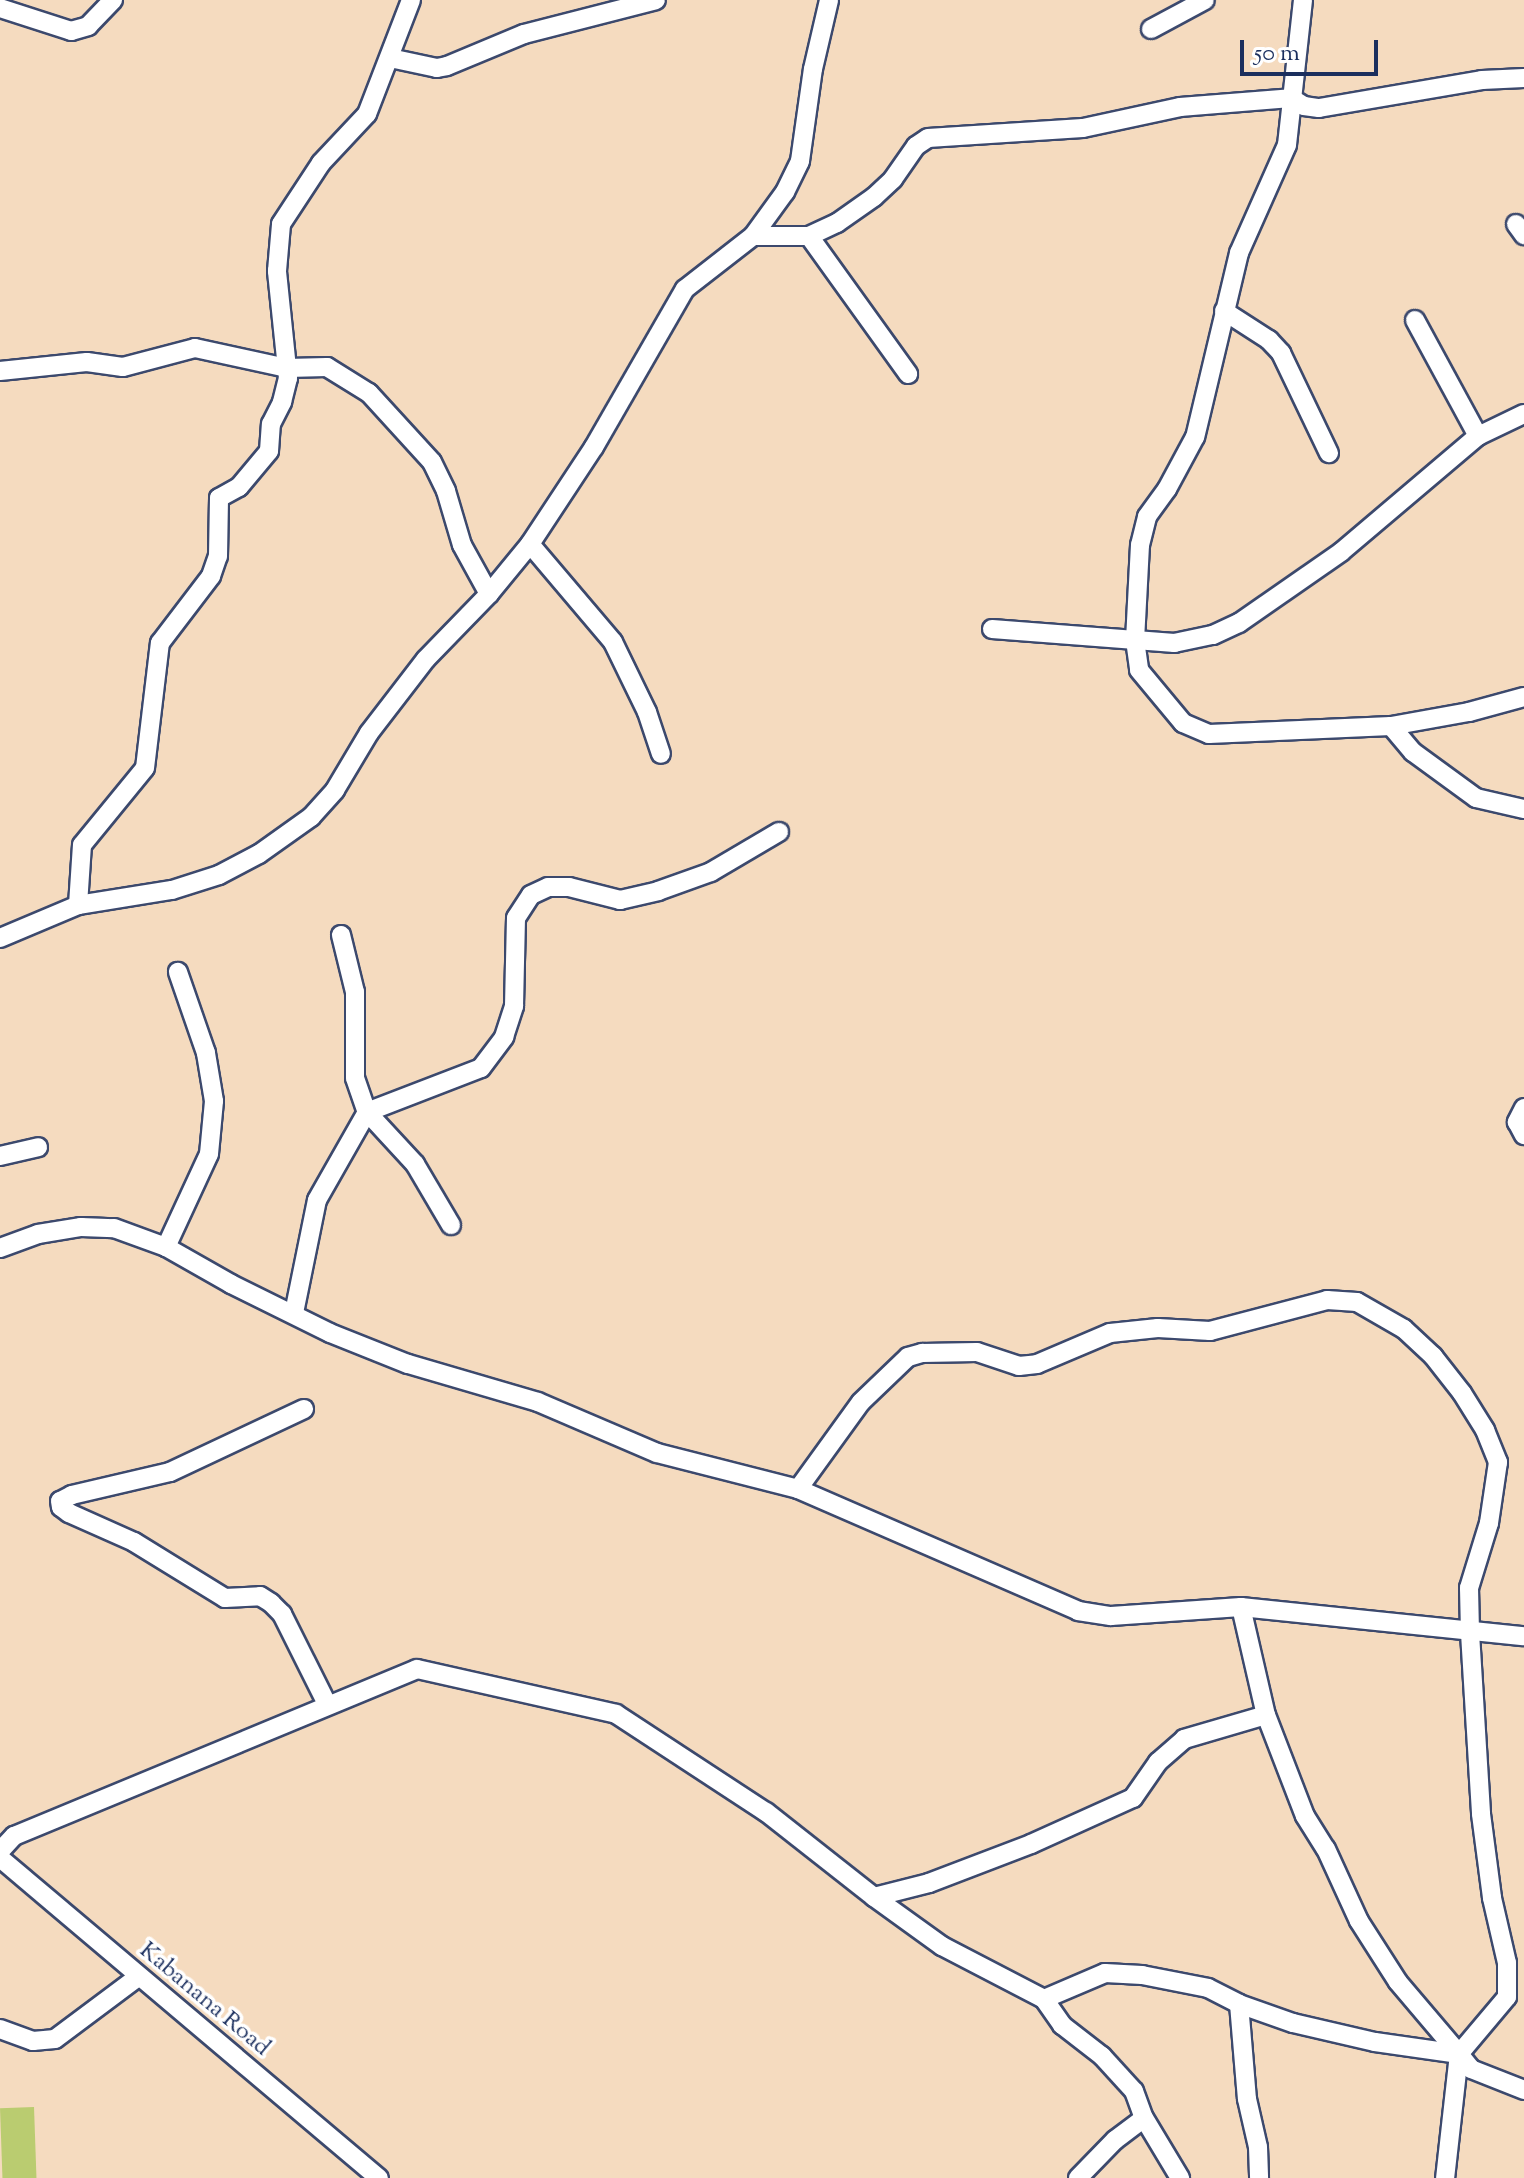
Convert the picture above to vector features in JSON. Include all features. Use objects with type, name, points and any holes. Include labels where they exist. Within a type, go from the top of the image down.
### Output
[{"type":"street","points":[[0,8],[71,31],[88,26],[113,0]]},
{"type":"street","points":[[78,905],[82,845],[145,768],[160,643],[211,576],[218,556],[219,498],[239,487],[269,451],[271,424],[282,402],[287,368],[277,271],[281,224],[321,163],[367,114],[411,0]]},
{"type":"street","points":[[390,58],[437,68],[447,66],[524,34],[656,0]]},
{"type":"street","points":[[0,938],[78,905],[172,890],[219,875],[259,854],[311,817],[335,790],[369,733],[426,659],[489,594],[530,544],[594,447],[685,289],[753,236],[785,192],[800,161],[813,69],[829,0]]},
{"type":"street","points":[[1151,29],[1205,0]]},
{"type":"street","points":[[1303,0],[1287,145],[1239,253],[1195,437],[1167,489],[1147,517],[1140,545],[1135,640],[1139,670],[1183,723],[1209,734],[1391,726],[1469,712],[1524,697]]},
{"type":"street","points":[[753,236],[809,236],[837,223],[874,197],[893,179],[916,146],[928,138],[1083,128],[1180,107],[1291,98],[1304,106],[1319,108],[1482,80],[1524,78]]},
{"type":"street","points":[[809,236],[908,374]]},
{"type":"street","points":[[1224,311],[1269,340],[1281,353],[1329,453]]},
{"type":"street","points":[[1415,320],[1478,436]]},
{"type":"street","points":[[0,371],[87,362],[123,367],[195,348],[287,368],[327,367],[369,393],[432,462],[446,491],[462,545],[489,594]]},
{"type":"street","points":[[992,629],[1174,643],[1213,635],[1239,623],[1341,552],[1478,436],[1524,414]]},
{"type":"street","points":[[530,544],[613,642],[647,712],[661,754]]},
{"type":"street","points":[[1391,726],[1413,752],[1476,798],[1524,809]]},
{"type":"street","points":[[294,1313],[317,1200],[328,1174],[354,1138],[367,1112],[481,1068],[504,1037],[514,1006],[516,918],[531,895],[548,887],[569,887],[620,900],[658,891],[711,872],[779,832]]},
{"type":"street","points":[[341,935],[355,992],[355,1078],[367,1112],[415,1164],[451,1225]]},
{"type":"street","points":[[166,1247],[209,1154],[214,1101],[206,1053],[178,972]]},
{"type":"street","points":[[1524,1108],[1517,1122],[1524,1135]]},
{"type":"street","points":[[0,1156],[38,1147]]},
{"type":"street","points":[[0,1247],[38,1234],[81,1227],[114,1228],[166,1247],[231,1284],[330,1333],[408,1364],[538,1402],[657,1453],[798,1489],[1078,1611],[1111,1616],[1241,1607],[1423,1623],[1470,1633],[1524,1636]]},
{"type":"street","points":[[798,1489],[861,1402],[908,1357],[922,1353],[977,1352],[1019,1366],[1037,1364],[1110,1333],[1158,1328],[1210,1331],[1327,1300],[1357,1302],[1404,1329],[1433,1356],[1485,1430],[1498,1462],[1489,1523],[1469,1588],[1481,1814],[1508,1979],[1507,1997],[1459,2054],[1445,2178]]},
{"type":"street","points":[[304,1409],[170,1472],[72,1495],[60,1501],[61,1507],[69,1513],[134,1542],[225,1598],[260,1596],[271,1603],[282,1614],[327,1704]]},
{"type":"street","points":[[1241,1607],[1266,1715],[1305,1816],[1326,1849],[1359,1921],[1398,1982],[1471,2069],[1524,2090]]},
{"type":"street","points":[[0,1851],[14,1836],[417,1669],[530,1692],[616,1714],[766,1812],[942,1946],[1044,1999],[1062,2025],[1120,2073],[1134,2091],[1144,2118],[1180,2178]]},
{"type":"street","points":[[874,1897],[929,1883],[1031,1844],[1133,1798],[1158,1762],[1184,1739],[1266,1715]]},
{"type":"street","name":"Kabanana Road","points":[[0,1858],[379,2178]]},
{"type":"street","points":[[1044,1999],[1105,1973],[1142,1975],[1208,1988],[1239,2004],[1293,2023],[1375,2042],[1459,2054]]},
{"type":"street","points":[[0,2029],[45,2043],[55,2039],[138,1977]]},
{"type":"street","points":[[1239,2004],[1247,2099],[1258,2147],[1259,2178]]},
{"type":"street","points":[[1078,2178],[1115,2140],[1144,2118]]},
{"type":"green space","points":[[34,2107],[36,2178],[2,2178],[0,2108]]}]
